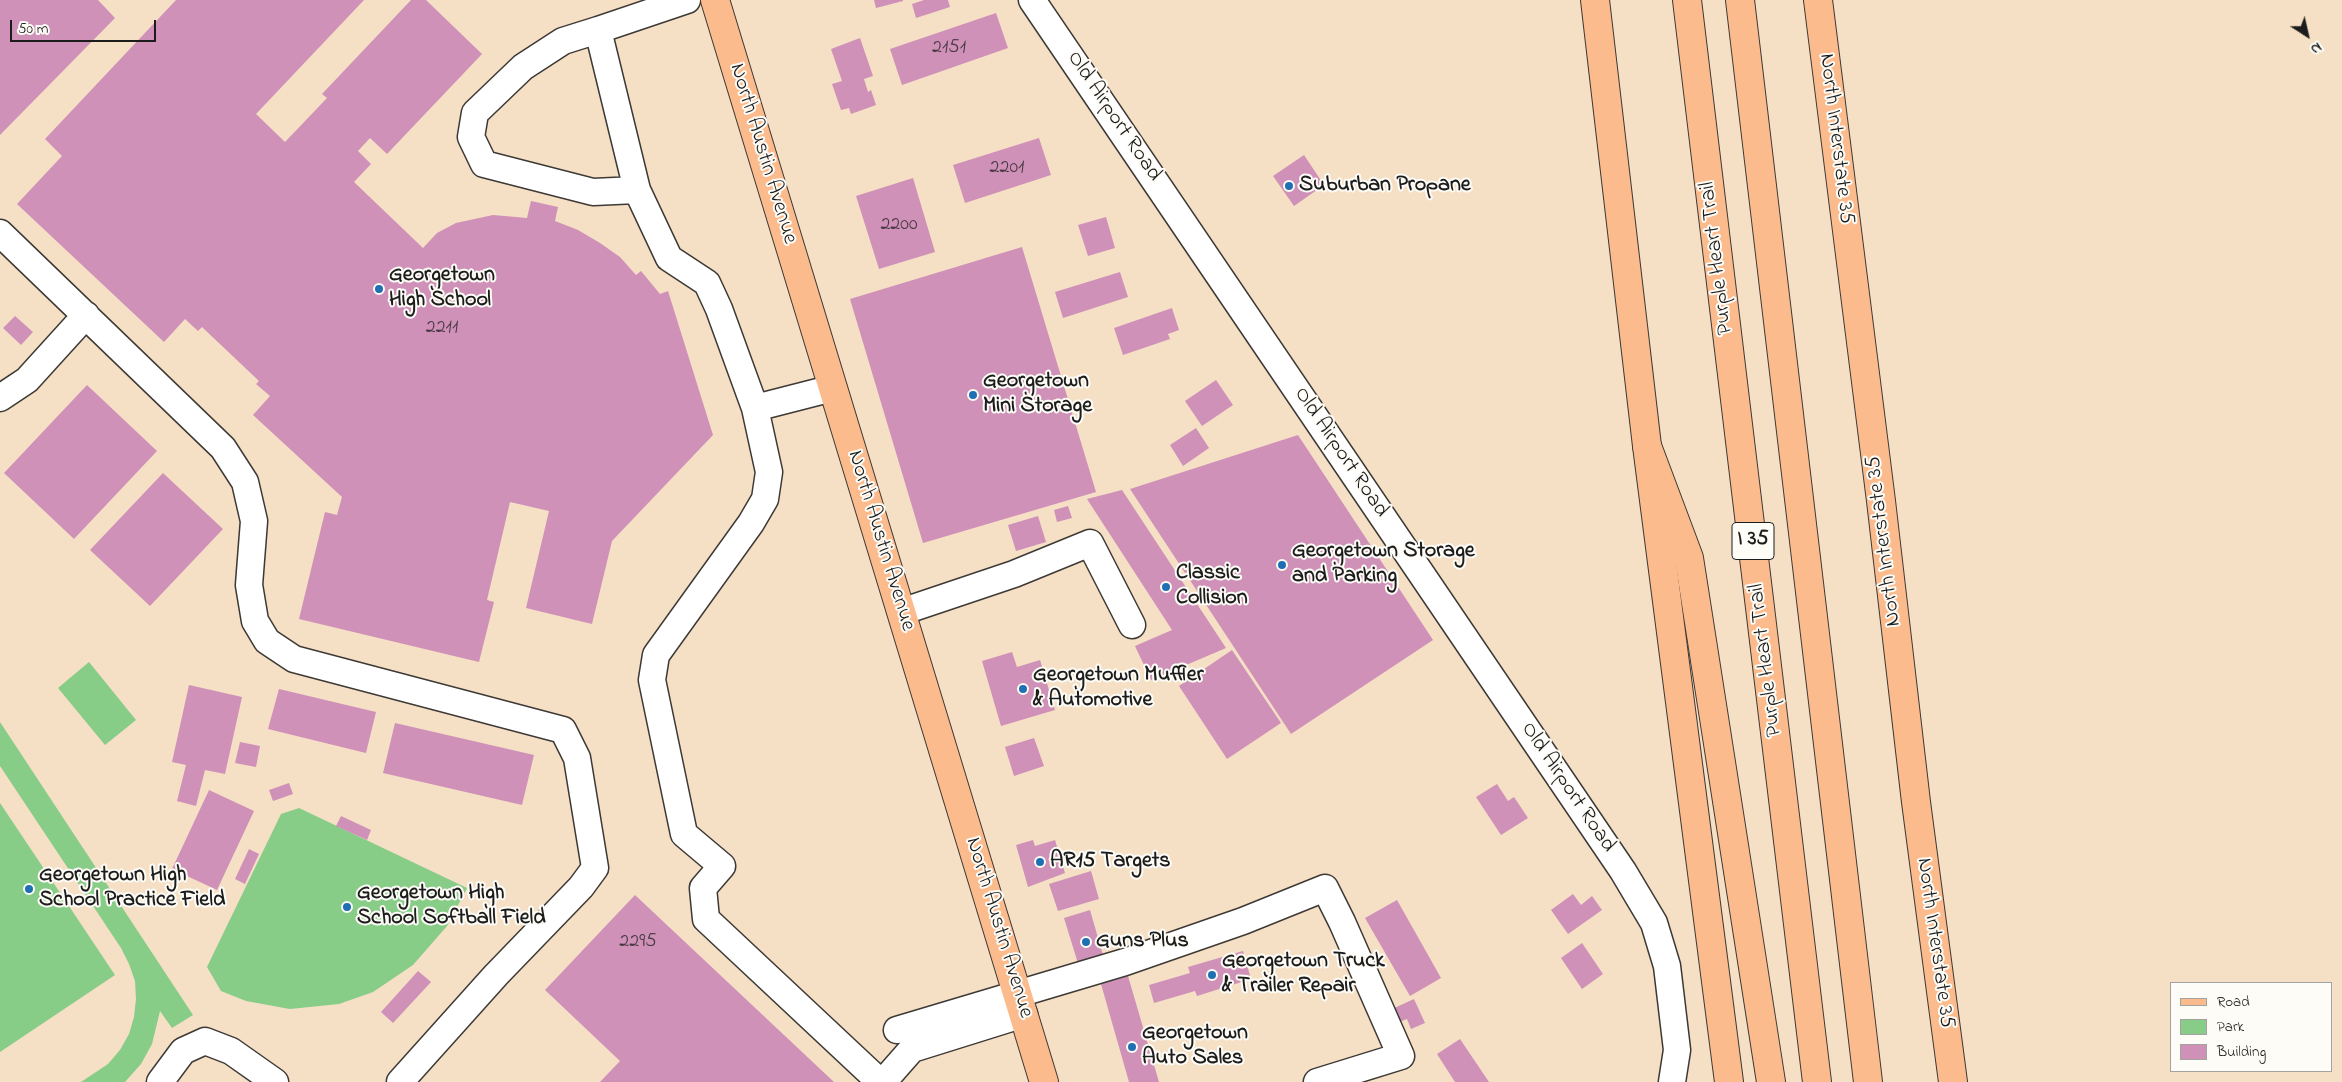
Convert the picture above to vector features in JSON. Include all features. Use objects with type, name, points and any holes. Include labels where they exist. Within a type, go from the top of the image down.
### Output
[{"type":"main road","name":"North Austin Avenue","points":[[715,0],[1044,1082]]},
{"type":"main road","points":[[1595,0],[1647,446],[1729,1082]]},
{"type":"main road","name":"Purple Heart Trail","points":[[1687,0],[1817,1082]]},
{"type":"main road","name":"I 35","points":[[1740,0],[1868,1082]]},
{"type":"main road","name":"North Interstate 35","points":[[1818,0],[1952,1082]]},
{"type":"main road","points":[[1647,446],[1689,558],[1771,1082]]},
{"type":"street","points":[[637,190],[593,192],[484,164],[471,137],[475,113],[523,67],[563,41],[687,0]]},
{"type":"street","name":"Old Airport Road","points":[[1032,0],[1623,870],[1654,923],[1667,966],[1677,1050],[1672,1082]]},
{"type":"street","points":[[598,30],[637,190],[669,258],[707,283],[755,408],[769,472],[765,499],[751,523],[656,655],[652,680],[684,834],[722,866],[703,888],[706,919],[882,1082],[904,1040],[1021,1004],[1134,959],[1242,921],[1324,888],[1342,922],[1401,1056],[1317,1082]]},
{"type":"street","points":[[0,233],[223,448],[245,482],[254,521],[249,585],[255,621],[267,642],[294,659],[563,730],[577,758],[595,868],[581,887],[496,975],[400,1082]]},
{"type":"street","points":[[0,398],[27,380],[86,315]]},
{"type":"street","points":[[755,408],[833,388]]},
{"type":"street","points":[[901,612],[1014,574],[1090,543],[1132,625]]},
{"type":"street","points":[[160,1082],[183,1051],[205,1041],[231,1051],[276,1082]]},
{"type":"green space","points":[[89,662],[136,720],[105,745],[58,688]]},
{"type":"green space","points":[[0,722],[193,1015],[172,1028],[160,1011],[152,1044],[141,1064],[125,1082],[81,1082],[108,1064],[120,1050],[129,1034],[134,1017],[135,981],[121,948],[0,766]]},
{"type":"green space","name":"Georgetown High School Practice Field","points":[[0,803],[115,975],[0,1052]]},
{"type":"green space","name":"Georgetown High School Softball Field","points":[[299,808],[467,888],[447,926],[413,965],[373,992],[339,1004],[290,1009],[246,1001],[221,991],[207,967],[281,814]]},
{"type":"building","points":[[0,0],[98,0],[115,18],[0,135]]},
{"type":"building","name":"Georgetown High School","points":[[176,0],[364,0],[256,114],[285,142],[327,98],[322,94],[411,0],[426,0],[482,54],[387,154],[370,138],[358,151],[371,164],[354,182],[423,248],[437,233],[456,223],[493,215],[527,218],[531,201],[558,207],[555,221],[578,230],[600,243],[620,257],[636,275],[641,271],[660,294],[668,291],[713,435],[612,541],[592,624],[526,608],[549,511],[510,502],[487,600],[494,602],[479,662],[299,619],[325,512],[337,515],[342,497],[253,415],[270,396],[256,384],[259,381],[202,327],[198,331],[185,319],[164,342],[17,204],[62,156],[45,139]]},
{"type":"building","points":[[874,0],[903,0],[903,1],[876,8]]},
{"type":"building","points":[[924,0],[948,0],[950,7],[916,18],[912,4]]},
{"type":"building","points":[[996,13],[1008,48],[902,85],[890,49]]},
{"type":"building","points":[[860,38],[873,76],[864,79],[868,92],[871,90],[876,105],[851,114],[849,108],[841,110],[832,84],[842,81],[831,49]]},
{"type":"building","points":[[1039,138],[1051,175],[965,203],[953,165]]},
{"type":"building","points":[[1304,155],[1324,185],[1294,206],[1273,176]]},
{"type":"building","points":[[913,178],[935,252],[879,269],[856,196]]},
{"type":"building","points":[[1106,217],[1115,248],[1088,256],[1078,225]]},
{"type":"building","name":"Georgetown Mini Storage","points":[[1022,247],[1096,492],[923,543],[850,299]]},
{"type":"building","points":[[1120,272],[1128,297],[1063,318],[1055,292]]},
{"type":"building","points":[[1172,308],[1179,330],[1168,334],[1170,339],[1123,355],[1114,328]]},
{"type":"building","points":[[15,316],[33,332],[21,345],[3,328]]},
{"type":"building","points":[[1216,380],[1233,405],[1202,426],[1185,401]]},
{"type":"building","points":[[87,385],[157,451],[74,539],[4,473]]},
{"type":"building","points":[[1196,428],[1209,448],[1183,466],[1170,445]]},
{"type":"building","name":"Georgetown Storage and Parking","points":[[1298,435],[1433,640],[1291,734],[1130,489]]},
{"type":"building","points":[[163,473],[223,529],[150,606],[90,550]]},
{"type":"building","points":[[1122,490],[1226,648],[1151,680],[1135,646],[1172,630],[1087,499]]},
{"type":"building","points":[[1068,506],[1072,518],[1057,522],[1054,510]]},
{"type":"building","points":[[1038,516],[1046,542],[1016,551],[1008,525]]},
{"type":"building","points":[[1232,650],[1281,723],[1227,759],[1179,686]]},
{"type":"building","points":[[1012,652],[1017,667],[1040,660],[1055,710],[1001,726],[982,661]]},
{"type":"building","points":[[189,685],[242,697],[225,774],[205,770],[196,806],[177,801],[186,765],[172,762]]},
{"type":"building","points":[[279,689],[376,712],[366,753],[268,729]]},
{"type":"building","points":[[395,723],[534,755],[522,805],[383,773]]},
{"type":"building","points":[[1034,738],[1044,766],[1014,776],[1005,747]]},
{"type":"building","points":[[240,742],[260,746],[256,767],[235,763]]},
{"type":"building","points":[[289,783],[293,794],[273,801],[269,790]]},
{"type":"building","points":[[1497,784],[1508,801],[1514,797],[1528,818],[1501,835],[1476,797]]},
{"type":"building","points":[[209,790],[254,811],[217,890],[172,869]]},
{"type":"building","points":[[341,816],[371,830],[367,840],[336,826]]},
{"type":"building","points":[[1033,840],[1035,846],[1055,840],[1065,873],[1028,887],[1016,845]]},
{"type":"building","points":[[249,849],[259,854],[245,884],[235,879]]},
{"type":"building","points":[[1091,871],[1099,899],[1058,911],[1049,884]]},
{"type":"building","points":[[1573,894],[1581,905],[1592,896],[1602,910],[1568,934],[1551,910]]},
{"type":"building","points":[[635,895],[834,1082],[600,1082],[620,1061],[545,990]]},
{"type":"building","points":[[1397,900],[1441,978],[1410,996],[1365,918]]},
{"type":"building","points":[[1090,910],[1105,962],[1080,970],[1064,918]]},
{"type":"building","points":[[1582,943],[1603,974],[1582,989],[1561,958]]},
{"type":"building","points":[[1243,951],[1251,979],[1197,996],[1195,991],[1154,1003],[1149,985],[1190,973],[1188,967]]},
{"type":"building","points":[[418,971],[431,982],[393,1023],[381,1012]]},
{"type":"building","points":[[1128,976],[1159,1082],[1129,1082],[1101,984]]},
{"type":"building","points":[[1414,999],[1425,1023],[1411,1029],[1407,1019],[1397,1023],[1390,1010]]},
{"type":"building","points":[[1460,1039],[1489,1082],[1455,1082],[1437,1054]]},
{"type":"place","name":"Suburban Propane","points":[[1289,186]]},
{"type":"place","name":"Georgetown High School","points":[[379,289]]},
{"type":"place","name":"Georgetown Mini Storage","points":[[973,395]]},
{"type":"place","name":"Georgetown Storage and Parking","points":[[1282,565]]},
{"type":"place","name":"Classic Collision","points":[[1166,587]]},
{"type":"place","name":"Georgetown Muffler & Automotive","points":[[1023,689]]},
{"type":"place","name":"AR15 Targets","points":[[1040,862]]},
{"type":"place","name":"Georgetown High School Practice Field","points":[[29,889]]},
{"type":"place","name":"Georgetown High School Softball Field","points":[[347,907]]},
{"type":"place","name":"Guns Plus","points":[[1086,942]]},
{"type":"place","name":"Georgetown Truck & Trailer Repair","points":[[1212,975]]},
{"type":"place","name":"Georgetown Auto Sales","points":[[1132,1047]]}]
